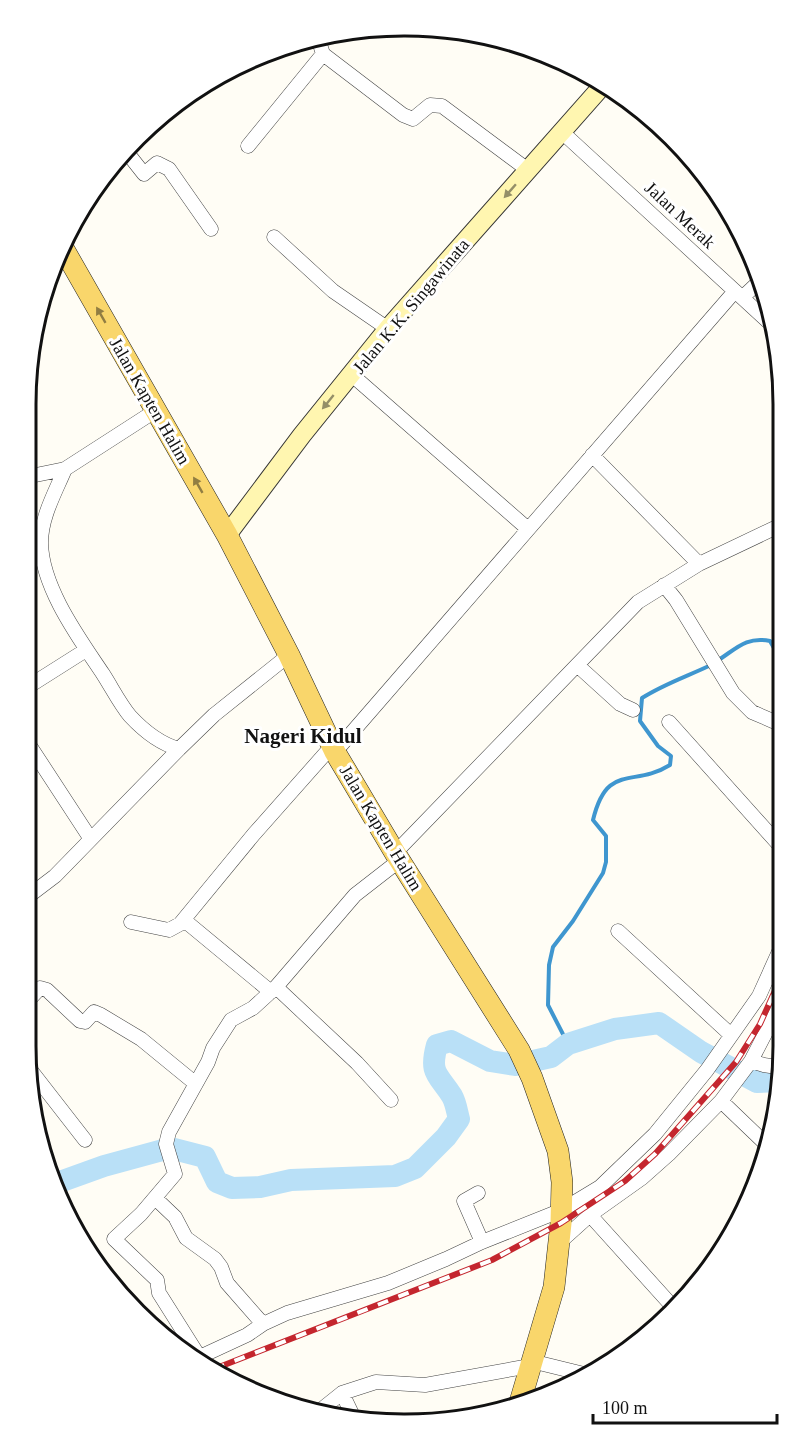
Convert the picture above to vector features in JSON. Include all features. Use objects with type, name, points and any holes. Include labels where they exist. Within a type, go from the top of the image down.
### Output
[{"type":"main road","name":"Jalan Kapten Halim","points":[[67,256],[227,535],[289,655],[333,749],[519,1050],[532,1078],[558,1151],[562,1182],[562,1210],[554,1287],[522,1394]]},
{"type":"street","points":[[321,46],[323,54],[403,115],[413,119],[430,105],[442,106],[528,170]]},
{"type":"street","points":[[248,146],[323,54]]},
{"type":"street","name":"Jalan K.K. Singawinata","points":[[227,535],[302,435],[390,326],[598,91]]},
{"type":"street","name":"Jalan Merak","points":[[562,132],[762,315]]},
{"type":"street","points":[[131,158],[144,174],[157,163],[170,169],[211,229]]},
{"type":"street","points":[[274,237],[333,291],[381,324],[390,326]]},
{"type":"street","points":[[131,922],[169,930],[184,920],[254,834],[333,749],[592,455],[739,294],[753,285]]},
{"type":"street","points":[[352,375],[528,529]]},
{"type":"street","points":[[36,475],[65,469],[155,411]]},
{"type":"street","points":[[592,455],[699,564]]},
{"type":"street","points":[[65,469],[43,524],[41,544],[44,562],[54,592],[86,650],[129,715],[157,739],[179,749]]},
{"type":"street","points":[[188,1344],[159,1293],[157,1280],[114,1239],[155,1198],[175,1174],[166,1144],[169,1132],[213,1048],[231,1020],[253,1008],[273,990],[355,895],[398,856],[638,602],[699,564],[773,529]]},
{"type":"street","points":[[664,585],[676,600],[733,693],[752,712],[773,721]]},
{"type":"street","points":[[36,682],[86,650]]},
{"type":"street","points":[[36,890],[55,876],[214,715],[289,655]]},
{"type":"street","points":[[577,665],[620,704],[633,710]]},
{"type":"street","points":[[669,722],[773,838]]},
{"type":"street","points":[[36,755],[90,838]]},
{"type":"street","points":[[184,920],[273,990],[357,1063],[391,1100]]},
{"type":"street","points":[[618,931],[731,1035]]},
{"type":"street","points":[[205,1355],[247,1335],[263,1324],[302,1307],[388,1283],[562,1210],[600,1187],[655,1134],[707,1070],[759,996],[773,965]]},
{"type":"street","points":[[36,992],[40,988],[47,990],[80,1021],[85,1022],[94,1012],[101,1015],[141,1039],[196,1083]]},
{"type":"street","points":[[560,1242],[590,1215],[642,1178],[721,1101],[748,1065],[773,1018]]},
{"type":"street","points":[[748,1065],[772,1066]]},
{"type":"street","points":[[38,1080],[84,1140]]},
{"type":"street","points":[[721,1101],[761,1139]]},
{"type":"street","points":[[478,1193],[464,1202],[482,1242]]},
{"type":"street","points":[[155,1198],[175,1218],[186,1238],[215,1260],[228,1283],[263,1324]]},
{"type":"street","points":[[590,1215],[669,1302]]},
{"type":"street","points":[[327,1405],[342,1393],[375,1383],[425,1385],[531,1363],[575,1372]]},
{"type":"street","points":[[342,1393],[350,1410]]},
{"type":"waterway","points":[[717,661],[736,648],[754,640],[770,641],[773,646]]},
{"type":"waterway","points":[[568,1044],[548,1005],[549,965],[553,947],[573,921],[603,873],[606,862],[606,836],[593,820],[599,802],[606,790],[614,783],[657,772],[670,765],[671,756],[658,746],[640,721],[642,698],[667,684],[711,665]]},
{"type":"waterway","points":[[62,1181],[104,1166],[170,1148],[205,1157],[217,1182],[232,1188],[260,1187],[291,1180],[395,1176],[415,1168],[446,1137],[459,1119],[453,1099],[436,1073],[434,1062],[437,1045],[451,1041],[490,1061],[515,1065],[551,1057],[568,1044],[615,1029],[659,1023],[701,1052],[757,1082],[771,1081]]},
{"type":"railway","points":[[222,1366],[492,1260],[561,1223],[625,1181],[655,1154],[736,1062],[760,1024],[773,995]]},
{"type":"district","name":"Nageri Kidul","points":[[303,736]]}]
